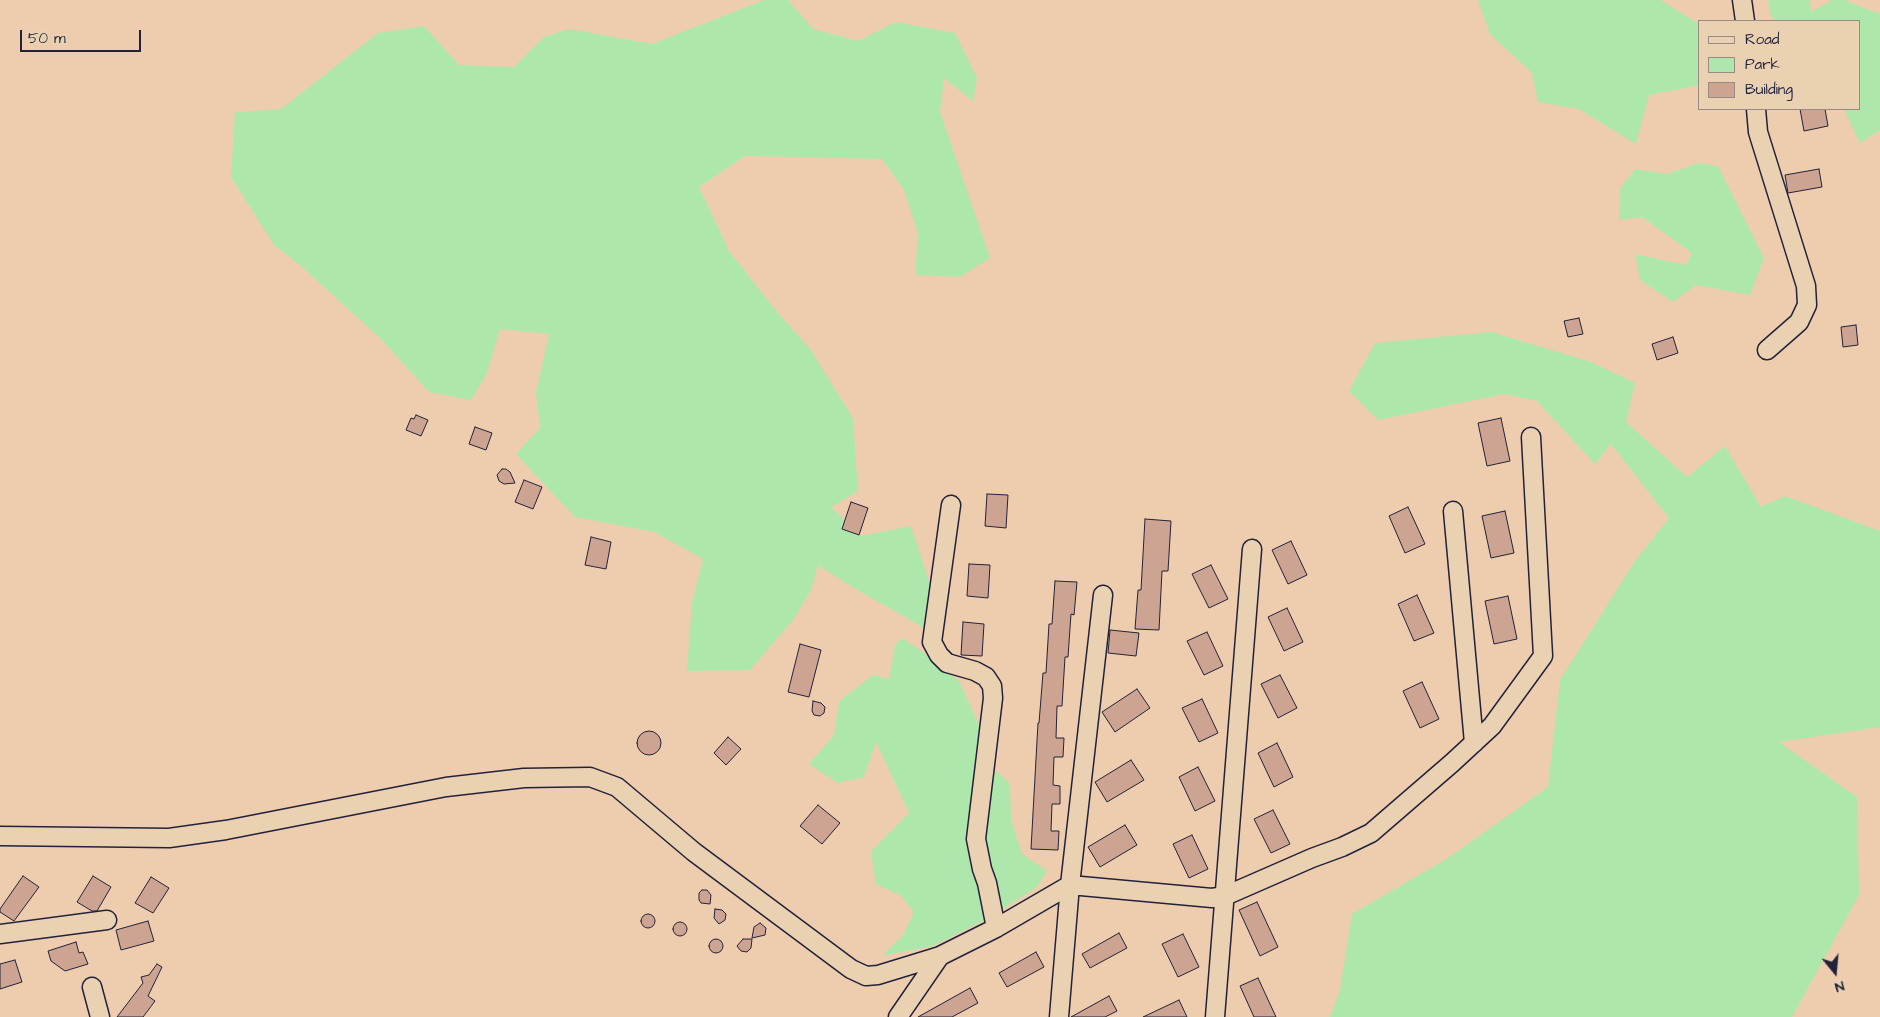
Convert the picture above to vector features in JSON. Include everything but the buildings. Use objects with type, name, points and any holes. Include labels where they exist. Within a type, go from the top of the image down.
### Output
[{"type":"street","points":[[1742,0],[1745,20]]},
{"type":"street","points":[[1756,110],[1758,132],[1804,278],[1807,305],[1799,322],[1767,350]]},
{"type":"street","points":[[0,836],[169,838],[226,830],[446,787],[524,778],[590,777],[617,787],[694,852],[851,969],[866,976],[878,975],[940,956],[996,928],[1070,885],[1212,898],[1224,896],[1371,833],[1492,726],[1543,656],[1531,437]]},
{"type":"street","points":[[951,505],[932,642],[939,655],[947,663],[975,670],[986,677],[992,686],[994,698],[976,839],[982,869],[988,883],[996,928]]},
{"type":"street","points":[[1453,511],[1474,743]]},
{"type":"street","points":[[1215,1017],[1252,549]]},
{"type":"street","points":[[1059,1017],[1070,885],[1103,595]]},
{"type":"street","points":[[0,934],[107,920]]},
{"type":"street","points":[[898,1017],[940,956]]},
{"type":"street","points":[[92,988],[100,1017]]},
{"type":"green space","points":[[764,0],[788,0],[813,29],[858,41],[896,22],[955,33],[977,78],[973,101],[944,78],[940,112],[990,258],[960,277],[915,275],[918,233],[904,190],[882,159],[745,156],[699,187],[729,251],[777,312],[810,349],[853,418],[858,491],[831,507],[861,536],[911,526],[935,601],[926,629],[818,565],[811,590],[793,620],[750,670],[687,671],[692,603],[703,559],[654,532],[575,517],[516,454],[540,428],[536,393],[549,334],[500,329],[487,373],[471,400],[429,392],[381,339],[300,265],[274,245],[231,177],[235,112],[281,109],[378,33],[424,26],[459,65],[514,67],[544,37],[569,29],[652,44]]},
{"type":"green space","points":[[1478,0],[1660,0],[1698,23],[1698,85],[1649,95],[1636,144],[1579,109],[1538,102],[1532,73],[1490,34]]},
{"type":"green space","points":[[1768,0],[1810,0],[1811,12],[1832,0],[1844,0],[1880,14],[1880,130],[1860,143],[1844,110],[1860,110],[1860,20],[1776,20],[1771,16]]},
{"type":"green space","points":[[1699,163],[1718,166],[1764,258],[1750,295],[1696,285],[1673,302],[1640,280],[1635,254],[1686,265],[1692,253],[1642,217],[1619,220],[1620,189],[1635,169],[1667,174]]},
{"type":"green space","points":[[1492,332],[1591,362],[1635,383],[1626,422],[1687,477],[1725,446],[1761,507],[1785,496],[1880,531],[1880,727],[1779,742],[1857,797],[1859,895],[1792,1017],[1330,1017],[1340,990],[1352,914],[1448,858],[1548,787],[1560,680],[1635,561],[1669,518],[1611,444],[1595,464],[1537,401],[1504,394],[1378,420],[1349,391],[1375,343]]},
{"type":"green space","points":[[902,638],[959,681],[984,736],[992,767],[1010,784],[1011,820],[1022,854],[1047,871],[1037,887],[987,919],[933,946],[882,956],[903,935],[914,912],[900,895],[876,884],[871,851],[909,813],[876,742],[864,777],[838,783],[809,764],[834,735],[839,701],[873,675],[889,679],[895,645]]}]
